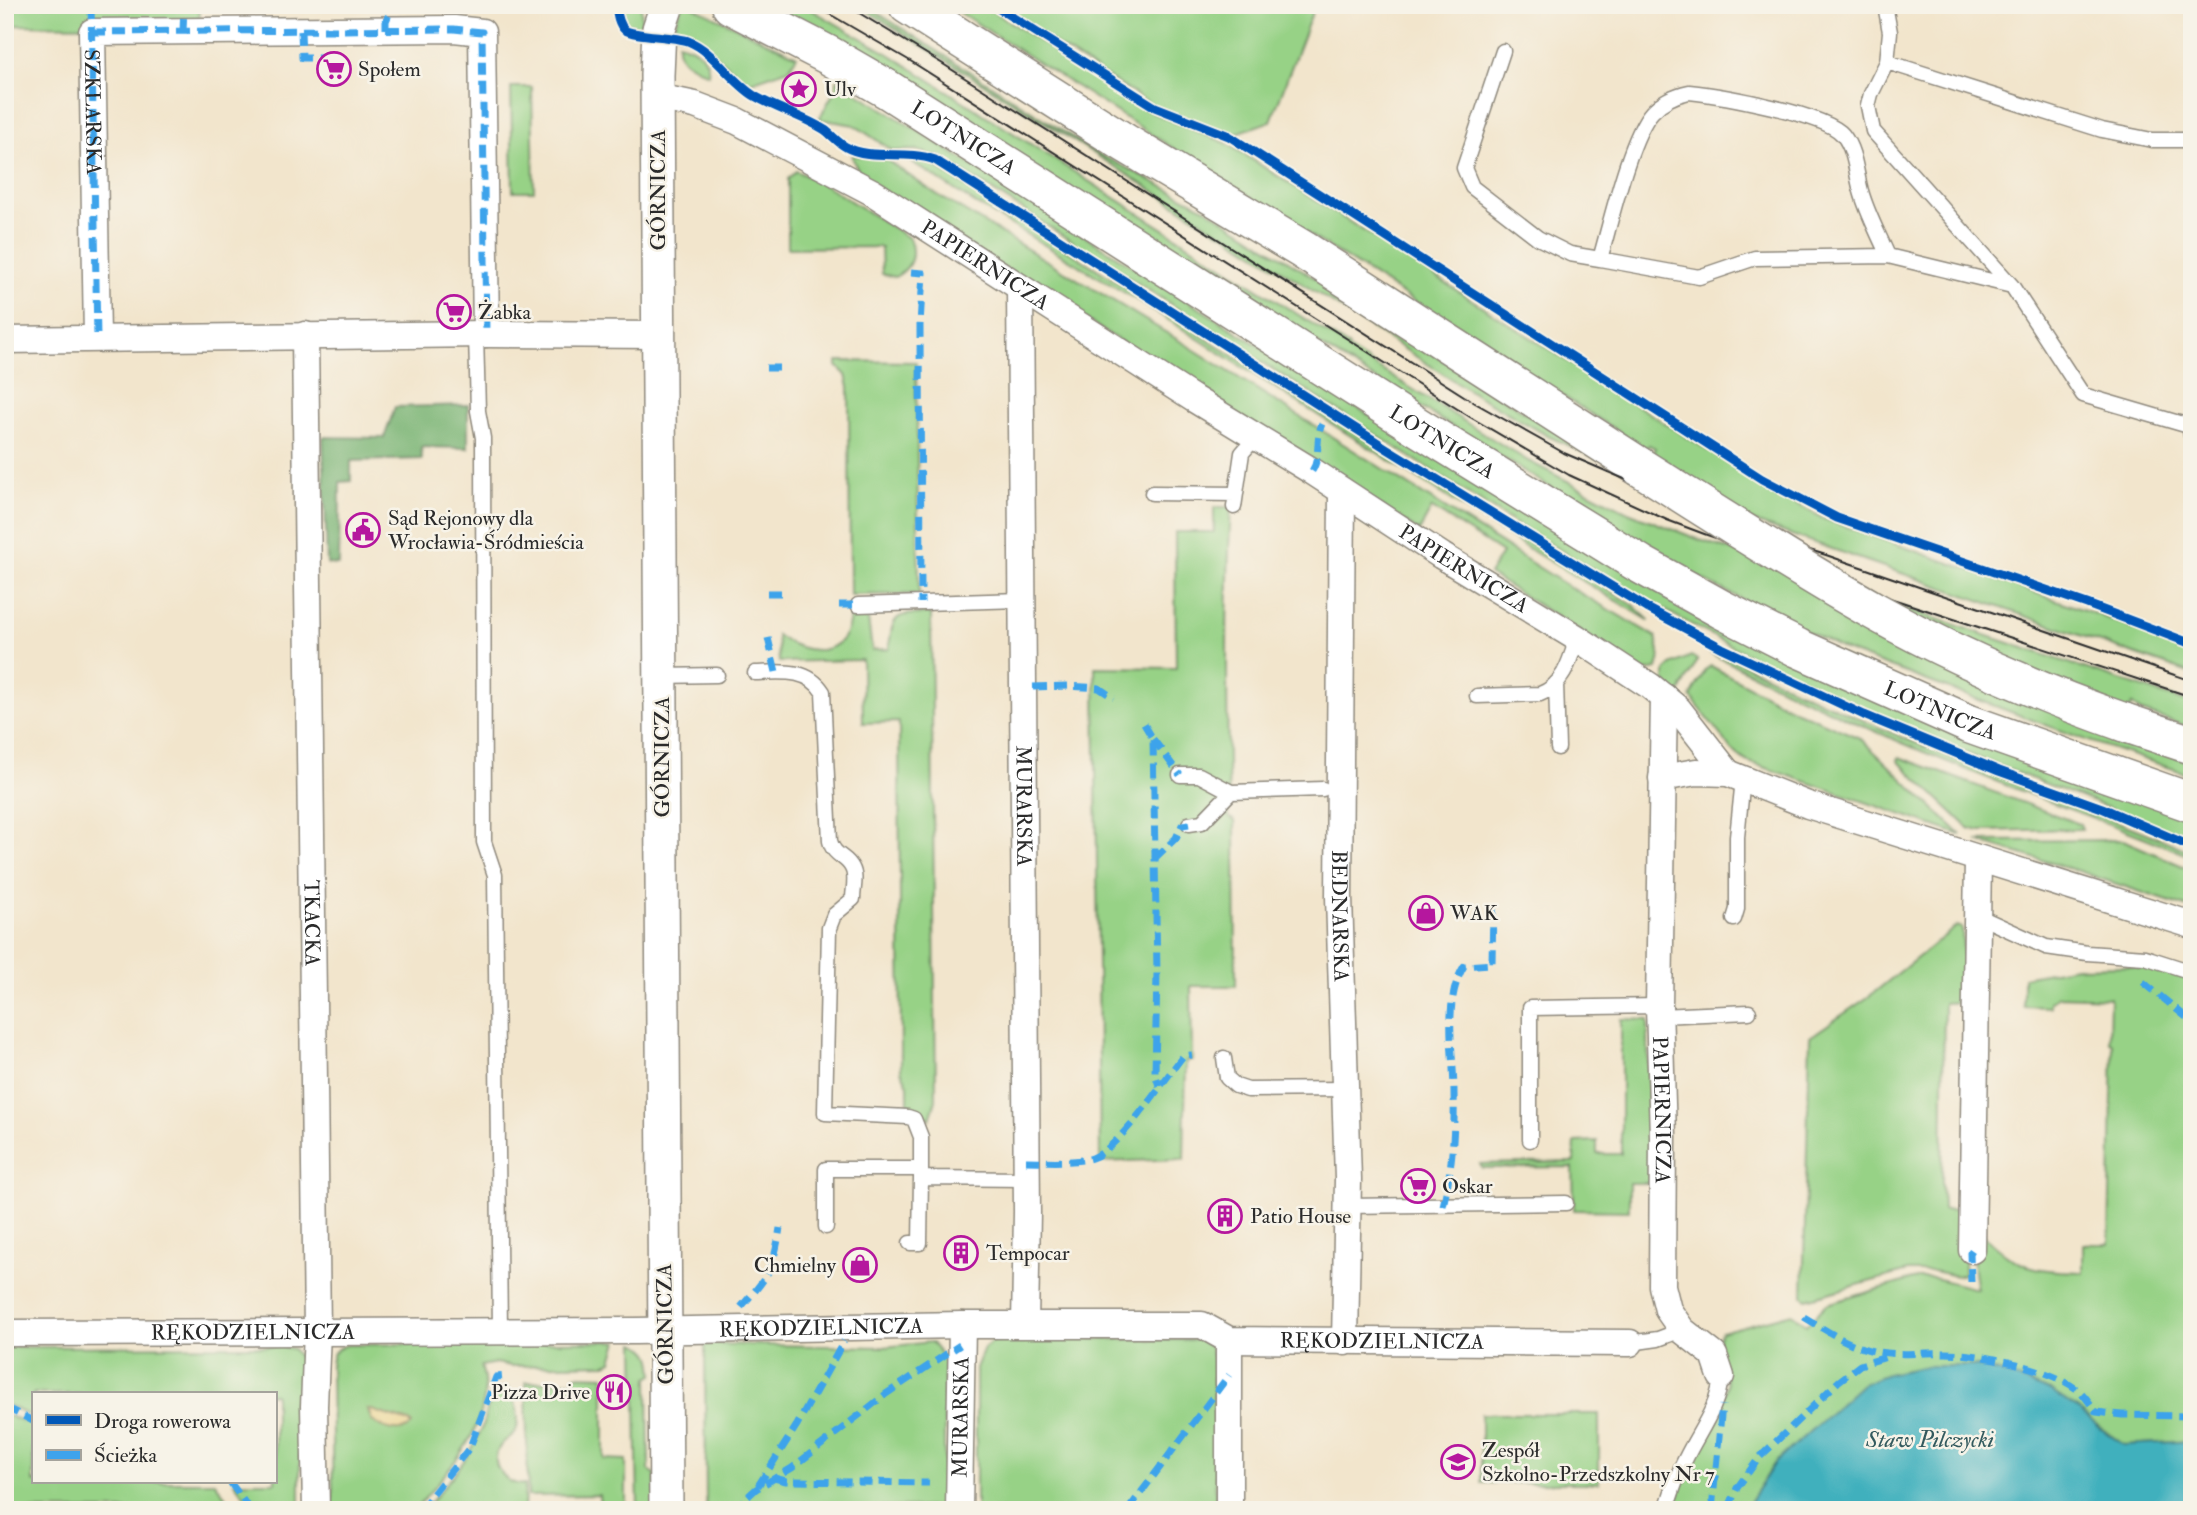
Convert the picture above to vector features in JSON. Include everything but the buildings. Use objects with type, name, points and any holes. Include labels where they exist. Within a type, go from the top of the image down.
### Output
[{"type":"main road","points":[[908,5],[1125,143],[1303,250],[1807,571],[1921,635],[2023,683],[2123,722],[2192,745]]},
{"type":"main road","name":"LOTNICZA","points":[[739,7],[887,89],[1418,428],[1640,564],[1721,609],[1798,648],[1969,724],[2192,803]]},
{"type":"street","name":"GÓRNICZA","points":[[666,1510],[657,97],[659,35],[667,5]]},
{"type":"street","name":"SZKLARSKA","points":[[97,338],[92,32],[386,29],[482,32],[481,334]]},
{"type":"street","name":"PAPIERNICZA","points":[[657,97],[695,105],[727,116],[872,192],[1442,556],[1577,638],[1664,697],[1660,1011],[1662,1286],[1668,1310],[1682,1330],[1714,1355],[1721,1376]]},
{"type":"street","name":"MURARSKA","points":[[1020,288],[1025,1324]]},
{"type":"street","points":[[5,340],[305,335],[659,335]]},
{"type":"street","name":"TKACKA","points":[[305,335],[317,1331],[314,1406],[316,1510]]},
{"type":"street","name":"BEDNARSKA","points":[[1342,491],[1339,897],[1348,1206],[1345,1342]]},
{"type":"street","points":[[1664,697],[1678,709],[1736,776]]},
{"type":"street","points":[[1662,778],[1696,772],[1736,776],[1808,805],[2192,925]]},
{"type":"street","points":[[1972,1250],[1978,860]]},
{"type":"street","name":"RĘKODZIELNICZA","points":[[5,1333],[500,1331],[1025,1324],[1202,1325],[1229,1340],[1630,1343]]},
{"type":"street","name":"MURARSKA","points":[[959,1510],[962,1325]]},
{"type":"street","points":[[1229,1340],[1229,1510]]},
{"type":"lane","points":[[1885,5],[1890,32],[1887,62],[1868,106],[1873,131],[2012,286],[2083,395],[2189,426],[2192,440]]},
{"type":"lane","points":[[1503,51],[1464,168],[1472,187],[1538,238],[1570,254],[1699,277],[1755,258],[1888,256],[2012,286]]},
{"type":"lane","points":[[1887,62],[2102,130],[2152,140],[2192,140]]},
{"type":"lane","points":[[1600,259],[1639,135],[1652,112],[1673,95],[1689,92],[1798,114],[1829,124],[1842,133],[1850,145],[1861,194],[1888,256]]},
{"type":"lane","points":[[481,334],[478,411],[483,438],[484,842],[495,875],[500,1331]]},
{"type":"lane","points":[[1152,493],[1235,500],[1242,453],[1256,438]]},
{"type":"lane","points":[[858,605],[1021,600]]},
{"type":"lane","points":[[1477,696],[1540,694],[1548,691],[1566,669],[1577,638]]},
{"type":"lane","points":[[755,673],[799,674],[810,677],[823,692],[830,841],[838,856],[852,866],[855,876],[853,899],[834,915],[829,928],[825,1113],[908,1116],[914,1119],[920,1137],[920,1243],[910,1243]]},
{"type":"lane","points":[[661,676],[717,675]]},
{"type":"lane","points":[[1556,683],[1558,748]]},
{"type":"lane","points":[[1180,775],[1199,775],[1231,792],[1323,789]]},
{"type":"lane","points":[[1734,919],[1737,909],[1736,776]]},
{"type":"lane","points":[[1189,824],[1202,822],[1231,792]]},
{"type":"lane","points":[[1978,916],[2046,947],[2145,957],[2192,972]]},
{"type":"lane","points":[[1530,1140],[1530,1008],[1749,1012]]},
{"type":"lane","points":[[1224,1058],[1227,1078],[1236,1086],[1248,1090],[1345,1089]]},
{"type":"lane","points":[[826,1227],[826,1169],[1026,1179]]},
{"type":"lane","points":[[1348,1206],[1566,1203]]},
{"type":"lane","points":[[1630,1343],[1658,1339],[1682,1330]]},
{"type":"lane","points":[[1665,1510],[1685,1458],[1714,1406],[1721,1376]]},
{"type":"green space","points":[[5,5],[200,5],[199,27],[5,25]]},
{"type":"green space","points":[[621,5],[641,5],[642,28],[626,23]]},
{"type":"green space","points":[[685,5],[797,56],[789,69],[748,83],[697,39],[672,33],[681,7]]},
{"type":"green space","points":[[768,5],[803,5],[889,54],[1349,347],[1348,349],[1528,461],[1628,512],[1703,541],[2192,704],[2192,728],[2139,711],[2132,704],[2120,737],[2192,762],[2192,775],[2089,741],[1847,651],[1691,574]]},
{"type":"green space","points":[[858,5],[865,5],[1099,154],[1207,209],[1598,459],[1550,437],[1476,395]]},
{"type":"green space","points":[[948,5],[983,5],[1151,112],[1226,143],[1674,429],[1824,519],[2099,615],[2192,652],[2192,674],[1740,517],[1643,477],[1655,448],[1649,445],[1646,449]]},
{"type":"green space","points":[[993,5],[1315,5],[1271,121],[1229,136],[1155,107]]},
{"type":"green space","points":[[678,43],[700,53],[707,62],[708,74],[683,59]]},
{"type":"green space","points":[[837,80],[1493,493],[2192,819],[2192,842],[1876,716],[1737,649],[1646,600],[1511,521],[941,158],[916,150],[893,151],[854,125],[819,119],[836,88]]},
{"type":"green space","points":[[511,87],[532,87],[534,191],[513,191]]},
{"type":"green space","points":[[853,155],[885,159],[936,194],[1190,347],[1568,586],[1656,637],[1660,657],[1657,669],[1644,672],[1489,574],[1502,553],[1432,508],[1419,531],[861,177]]},
{"type":"green space","points":[[909,160],[933,165],[1511,532],[1633,605],[1650,621],[1529,549],[1140,302],[976,204]]},
{"type":"green space","points":[[796,171],[820,182],[909,238],[912,255],[905,270],[895,277],[882,274],[881,247],[788,248],[788,179]]},
{"type":"green space","points":[[837,361],[916,362],[919,594],[850,595],[849,387],[846,375],[837,366]]},
{"type":"green space","points":[[468,405],[468,448],[421,447],[422,459],[351,461],[351,481],[340,482],[339,565],[327,564],[323,437],[384,438],[395,407]]},
{"type":"green space","points":[[1214,507],[1231,507],[1227,701],[1229,817],[1235,821],[1236,986],[1191,986],[1192,1060],[1186,1061],[1184,1159],[1100,1162],[1095,667],[1176,668],[1175,532],[1214,532]]},
{"type":"green space","points":[[850,613],[858,613],[868,619],[872,650],[889,649],[892,628],[898,618],[910,614],[931,614],[936,1100],[930,1119],[908,1106],[908,1085],[901,1071],[899,722],[863,723],[862,660],[779,662],[777,635],[800,647],[824,650],[842,639],[848,628]]},
{"type":"green space","points":[[1710,653],[1730,658],[1851,715],[2000,778],[2192,852],[2192,857],[1906,745]]},
{"type":"green space","points":[[1691,656],[1698,660],[1677,697],[1665,682],[1665,671],[1671,665]]},
{"type":"green space","points":[[1711,666],[1790,708],[1860,738],[1961,835],[1746,761],[1732,750],[1691,697],[1705,670]]},
{"type":"green space","points":[[1899,757],[2080,824],[2082,829],[1980,831],[1969,828],[1898,761]]},
{"type":"green space","points":[[2123,840],[2192,870],[2192,909],[1977,841]]},
{"type":"green space","points":[[1957,926],[1962,928],[1966,1002],[1944,1003],[1942,1183],[1943,1210],[1965,1209],[1964,1274],[1957,1276],[1933,1271],[1908,1271],[1807,1299],[1803,1296],[1810,1037],[1871,995]]},
{"type":"green space","points":[[2127,966],[2154,969],[2192,980],[2192,1441],[2124,1445],[2052,1392],[1976,1366],[1928,1366],[1775,1463],[1744,1510],[1673,1510],[1692,1461],[1720,1409],[1727,1384],[1716,1347],[1721,1332],[1792,1313],[1806,1325],[1827,1304],[1917,1278],[1934,1278],[1977,1289],[1974,1260],[1980,1232],[2016,1261],[2027,1266],[2051,1270],[2083,1272],[2083,1244],[2109,1244],[2113,1044],[2109,1041],[2110,998],[2058,996],[2050,1002],[2050,1007],[2023,1006],[2023,977],[2075,967]]},
{"type":"green space","points":[[1621,1019],[1648,1020],[1649,1183],[1629,1183],[1629,1211],[1574,1210],[1573,1167],[1482,1168],[1480,1164],[1574,1162],[1575,1142],[1597,1141],[1597,1154],[1621,1154]]},
{"type":"green space","points":[[996,1338],[1200,1340],[1210,1346],[1213,1359],[1216,1510],[976,1510],[976,1368],[984,1348]]},
{"type":"green space","points":[[618,1341],[612,1361],[606,1364],[511,1366],[496,1363],[481,1366],[485,1386],[483,1406],[476,1425],[455,1462],[415,1510],[333,1510],[331,1367],[336,1350],[347,1345]]},
{"type":"green space","points":[[931,1342],[944,1358],[944,1507],[706,1508],[705,1344],[884,1347]]},
{"type":"green space","points":[[635,1343],[648,1352],[653,1364],[654,1375],[648,1378],[649,1470],[655,1474],[655,1510],[638,1510]]},
{"type":"green space","points":[[282,1346],[293,1349],[300,1358],[300,1510],[255,1510],[236,1484],[276,1484],[276,1392],[32,1392],[32,1417],[5,1404],[5,1347]]},
{"type":"green space","points":[[575,1375],[604,1376],[604,1459],[626,1460],[626,1502],[621,1509],[424,1510],[470,1452],[496,1392],[507,1387],[516,1406],[517,1428],[501,1445],[496,1461],[506,1478],[525,1485],[524,1509],[600,1508],[599,1495],[528,1496],[526,1382],[574,1381]]},
{"type":"green space","points":[[1481,1414],[1599,1414],[1599,1483],[1481,1483]]},
{"type":"green space","points":[[5,1415],[32,1424],[32,1484],[216,1484],[235,1510],[5,1510]]},
{"type":"sand","points":[[368,1409],[412,1423],[411,1426],[401,1430],[386,1428],[372,1421]]},
{"type":"water","name":"Staw Pilczycki","points":[[1928,1366],[1976,1366],[2052,1392],[2124,1445],[2192,1441],[2192,1510],[1744,1510],[1775,1463],[1862,1384],[1887,1374]]},
{"type":"tram line","points":[[814,5],[912,62],[1470,417],[1569,475],[1667,520],[1707,535],[1856,587],[2192,697]]},
{"type":"tram line","points":[[846,5],[1475,403],[1564,453],[1761,535],[2192,681]]},
{"type":"marked path","points":[[91,5],[97,338]]},
{"type":"marked path","points":[[183,32],[184,5]]},
{"type":"marked path","points":[[386,29],[386,21],[393,5]]},
{"type":"marked path","points":[[92,32],[454,29],[482,32],[486,334]]},
{"type":"marked path","points":[[301,31],[302,58],[334,58]]},
{"type":"marked path","points":[[911,272],[923,273],[920,325],[921,603]]},
{"type":"marked path","points":[[766,368],[779,368]]},
{"type":"marked path","points":[[1312,471],[1322,424]]},
{"type":"marked path","points":[[767,593],[782,593]]},
{"type":"marked path","points":[[839,605],[858,605]]},
{"type":"marked path","points":[[768,638],[776,672]]},
{"type":"marked path","points":[[1033,687],[1099,688],[1114,698]]},
{"type":"marked path","points":[[1144,724],[1153,739],[1157,973],[1155,1073],[1159,1086]]},
{"type":"marked path","points":[[1153,739],[1180,775]]},
{"type":"marked path","points":[[1154,859],[1176,838],[1182,825],[1189,824]]},
{"type":"marked path","points":[[1443,1206],[1453,1136],[1453,996],[1464,966],[1492,964],[1493,904]]},
{"type":"marked path","points":[[2143,982],[2192,1022]]},
{"type":"marked path","points":[[1026,1161],[1077,1161],[1103,1152],[1127,1129],[1183,1056],[1192,1055]]},
{"type":"marked path","points":[[741,1307],[768,1272],[780,1228]]},
{"type":"marked path","points":[[1971,1282],[1972,1250]]},
{"type":"marked path","points":[[1804,1317],[1842,1339],[1876,1351],[1896,1354],[1961,1354],[2031,1368],[2078,1390],[2096,1412],[2192,1416]]},
{"type":"marked path","points":[[758,1486],[797,1425],[844,1341]]},
{"type":"marked path","points":[[733,1510],[756,1489],[792,1468],[886,1394],[960,1345]]},
{"type":"marked path","points":[[1728,1510],[1737,1488],[1759,1458],[1839,1381],[1860,1365],[1890,1356]]},
{"type":"marked path","points":[[1128,1510],[1229,1375]]},
{"type":"marked path","points":[[420,1510],[470,1447],[496,1377],[507,1376]]},
{"type":"marked path","points":[[1712,1510],[1722,1405]]},
{"type":"marked path","points":[[5,1407],[32,1420]]},
{"type":"marked path","points":[[774,1478],[786,1481],[929,1483]]},
{"type":"marked path","points":[[231,1484],[250,1510]]},
{"type":"cycle path","points":[[616,5],[619,22],[625,30],[636,34],[682,39],[697,45],[753,95],[817,125],[846,147],[866,153],[912,155],[935,160],[1386,448],[1647,608],[1722,648],[1864,715],[1999,771],[2102,808],[2192,847]]},
{"type":"cycle path","points":[[993,5],[1155,107],[1229,136],[1762,479],[1837,518],[2087,604],[2192,644]]},
{"type":"place","name":"Społem","points":[[334,69]]},
{"type":"place","name":"Ulv","points":[[799,89]]},
{"type":"place","name":"Żabka","points":[[454,312]]},
{"type":"place","name":"Sąd Rejonowy dla Wrocławia-Śródmieścia","points":[[363,530]]},
{"type":"place","name":"WAK","points":[[1426,913]]},
{"type":"place","name":"Oskar","points":[[1418,1186]]},
{"type":"place","name":"Patio House","points":[[1225,1216]]},
{"type":"place","name":"Tempocar","points":[[961,1253]]},
{"type":"place","name":"Chmielny","points":[[860,1265]]},
{"type":"place","name":"Pizza Drive","points":[[614,1392]]},
{"type":"place","name":"Zespół Szkolno-Przedszkolny Nr 7","points":[[1458,1462]]}]
